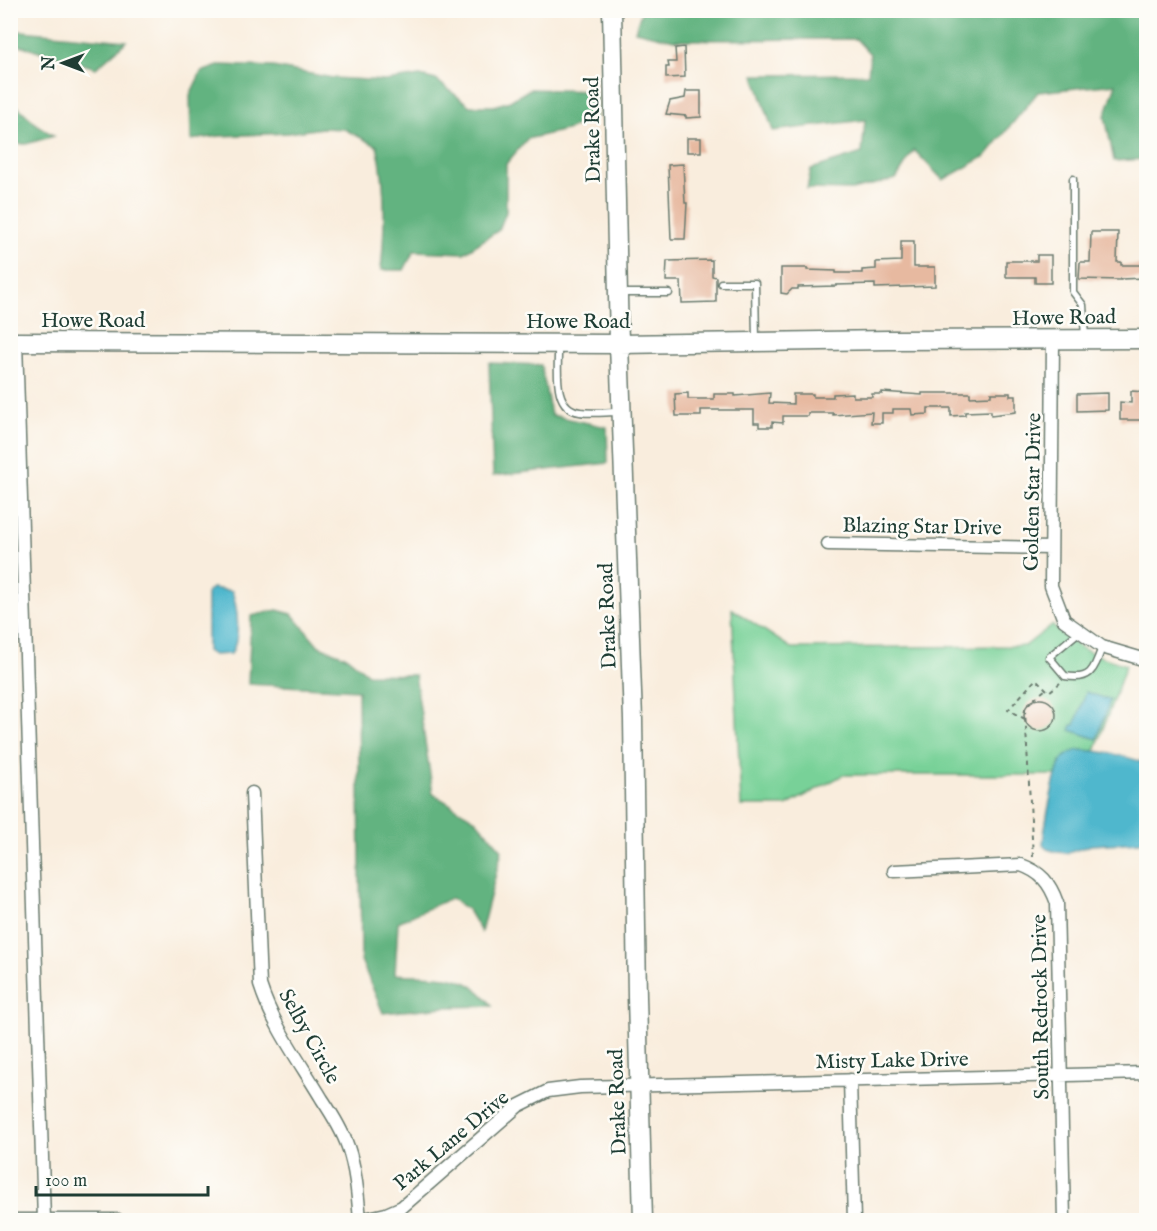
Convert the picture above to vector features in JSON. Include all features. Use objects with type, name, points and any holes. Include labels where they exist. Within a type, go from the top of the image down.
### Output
[{"type":"street","name":"Drake Road","points":[[612,10],[619,344],[633,719],[643,1221]]},
{"type":"street","name":"Howe Road","points":[[13,342],[619,344],[1146,339]]},
{"type":"street","name":"Golden Star Drive","points":[[1053,340],[1051,586],[1064,620],[1102,647],[1146,660]]},
{"type":"street","points":[[13,342],[44,1220]]},
{"type":"street","name":"Blazing Star Drive","points":[[828,544],[1051,548]]},
{"type":"street","name":"Selby Circle","points":[[252,793],[260,985],[268,1009],[336,1122],[348,1147],[360,1221]]},
{"type":"street","points":[[894,871],[1021,865],[1033,869]]},
{"type":"street","name":"South Redrock Drive","points":[[1033,869],[1045,879],[1057,903],[1064,1221]]},
{"type":"street","name":"Misty Lake Drive","points":[[639,1086],[1146,1073]]},
{"type":"street","points":[[850,1080],[854,1221]]},
{"type":"street","name":"Park Lane Drive","points":[[360,1221],[402,1207],[518,1107],[532,1098],[548,1091],[580,1087],[639,1086]]},
{"type":"street","points":[[10,1220],[118,1221]]},
{"type":"lane","points":[[1073,179],[1073,292],[1083,305],[1085,339]]},
{"type":"lane","points":[[721,283],[755,283],[756,342]]},
{"type":"lane","points":[[618,293],[669,293]]},
{"type":"lane","points":[[558,344],[559,389],[565,406],[573,411],[581,412],[622,412]]},
{"type":"lane","points":[[1080,631],[1049,657],[1065,676],[1075,678],[1086,676],[1095,667],[1102,647]]},
{"type":"path","points":[[1025,719],[1008,710],[1036,679],[1050,692],[1065,676]]},
{"type":"path","points":[[1033,869],[1025,710],[1028,704],[1046,689]]},
{"type":"green space","points":[[642,10],[1146,11],[1146,159],[1114,161],[1105,116],[1116,84],[1038,92],[986,156],[943,180],[914,150],[896,179],[852,190],[807,189],[811,169],[862,153],[865,120],[773,131],[754,75],[868,74],[870,54],[856,39],[674,40],[635,31]]},
{"type":"green space","points":[[10,30],[127,41],[96,68],[12,43],[13,102],[37,125],[54,136],[26,144],[11,144]]},
{"type":"green space","points":[[221,65],[273,67],[333,78],[385,81],[420,76],[436,80],[470,106],[494,106],[510,101],[530,89],[591,91],[596,95],[596,117],[570,129],[527,139],[506,164],[506,212],[499,230],[464,253],[414,251],[404,270],[381,270],[384,208],[377,146],[344,129],[322,128],[288,133],[220,136],[191,140],[190,95],[201,72]]},
{"type":"green space","points":[[489,363],[541,365],[551,415],[607,427],[608,463],[493,476]]},
{"type":"green space","points":[[732,609],[791,648],[1025,646],[1052,625],[1077,645],[1126,665],[1095,751],[1078,750],[1060,763],[1057,775],[843,775],[786,806],[741,806]]},
{"type":"green space","points":[[277,610],[292,614],[319,646],[347,657],[368,674],[415,675],[433,794],[476,820],[502,850],[481,932],[468,910],[451,898],[398,922],[395,974],[448,977],[460,980],[482,994],[492,1006],[445,1007],[383,1013],[361,960],[358,690],[248,684],[251,616]]},
{"type":"water","points":[[212,588],[232,591],[237,623],[236,640],[231,654],[213,655],[207,651],[207,593]]},
{"type":"water","points":[[1086,692],[1110,700],[1097,739],[1070,730],[1072,725],[1075,725]]},
{"type":"water","points":[[1078,750],[1113,754],[1146,763],[1146,838],[1140,842],[1091,845],[1068,853],[1047,849],[1043,845],[1050,801],[1059,766],[1065,757]]},
{"type":"building","points":[[684,47],[685,77],[666,78],[668,62],[676,62],[675,48]]},
{"type":"building","points":[[686,91],[701,91],[701,117],[686,118],[686,116],[666,114],[670,101],[685,98]]},
{"type":"building","points":[[687,138],[701,138],[701,152],[687,152]]},
{"type":"building","points":[[683,164],[685,203],[687,203],[685,239],[671,239],[668,165]]},
{"type":"building","points":[[1091,232],[1118,232],[1117,262],[1121,262],[1121,265],[1146,265],[1146,278],[1079,279],[1080,262],[1090,262]]},
{"type":"building","points":[[901,241],[914,241],[914,267],[935,267],[935,286],[875,288],[875,284],[836,285],[798,287],[787,294],[781,293],[781,268],[862,273],[862,270],[876,269],[876,262],[901,261]]},
{"type":"building","points":[[1037,255],[1051,255],[1051,283],[1035,283],[1035,277],[1006,277],[1006,261],[1037,261]]},
{"type":"building","points":[[712,260],[712,276],[716,277],[716,302],[682,303],[681,281],[666,281],[667,261]]},
{"type":"building","points":[[1131,391],[1146,392],[1146,420],[1120,420],[1120,402],[1131,403]]},
{"type":"building","points":[[882,392],[922,395],[922,393],[970,393],[970,397],[991,396],[991,393],[1010,393],[1010,396],[1016,396],[1016,412],[991,415],[991,411],[965,412],[965,415],[951,416],[951,408],[928,408],[928,414],[912,415],[911,409],[893,409],[893,413],[882,413],[882,423],[871,423],[872,412],[833,415],[833,413],[808,413],[808,416],[783,416],[783,423],[772,422],[772,427],[759,427],[759,423],[754,423],[754,410],[701,410],[701,416],[676,416],[675,394],[688,393],[688,399],[714,399],[714,394],[735,394],[735,396],[770,393],[769,403],[793,404],[793,394],[833,397],[833,394],[853,393],[853,397],[872,397],[872,394],[882,394]]},
{"type":"building","points":[[1108,393],[1108,410],[1077,411],[1077,394]]},
{"type":"building","points":[[1040,699],[1052,703],[1056,715],[1052,727],[1040,731],[1028,727],[1024,715],[1028,703]]}]
